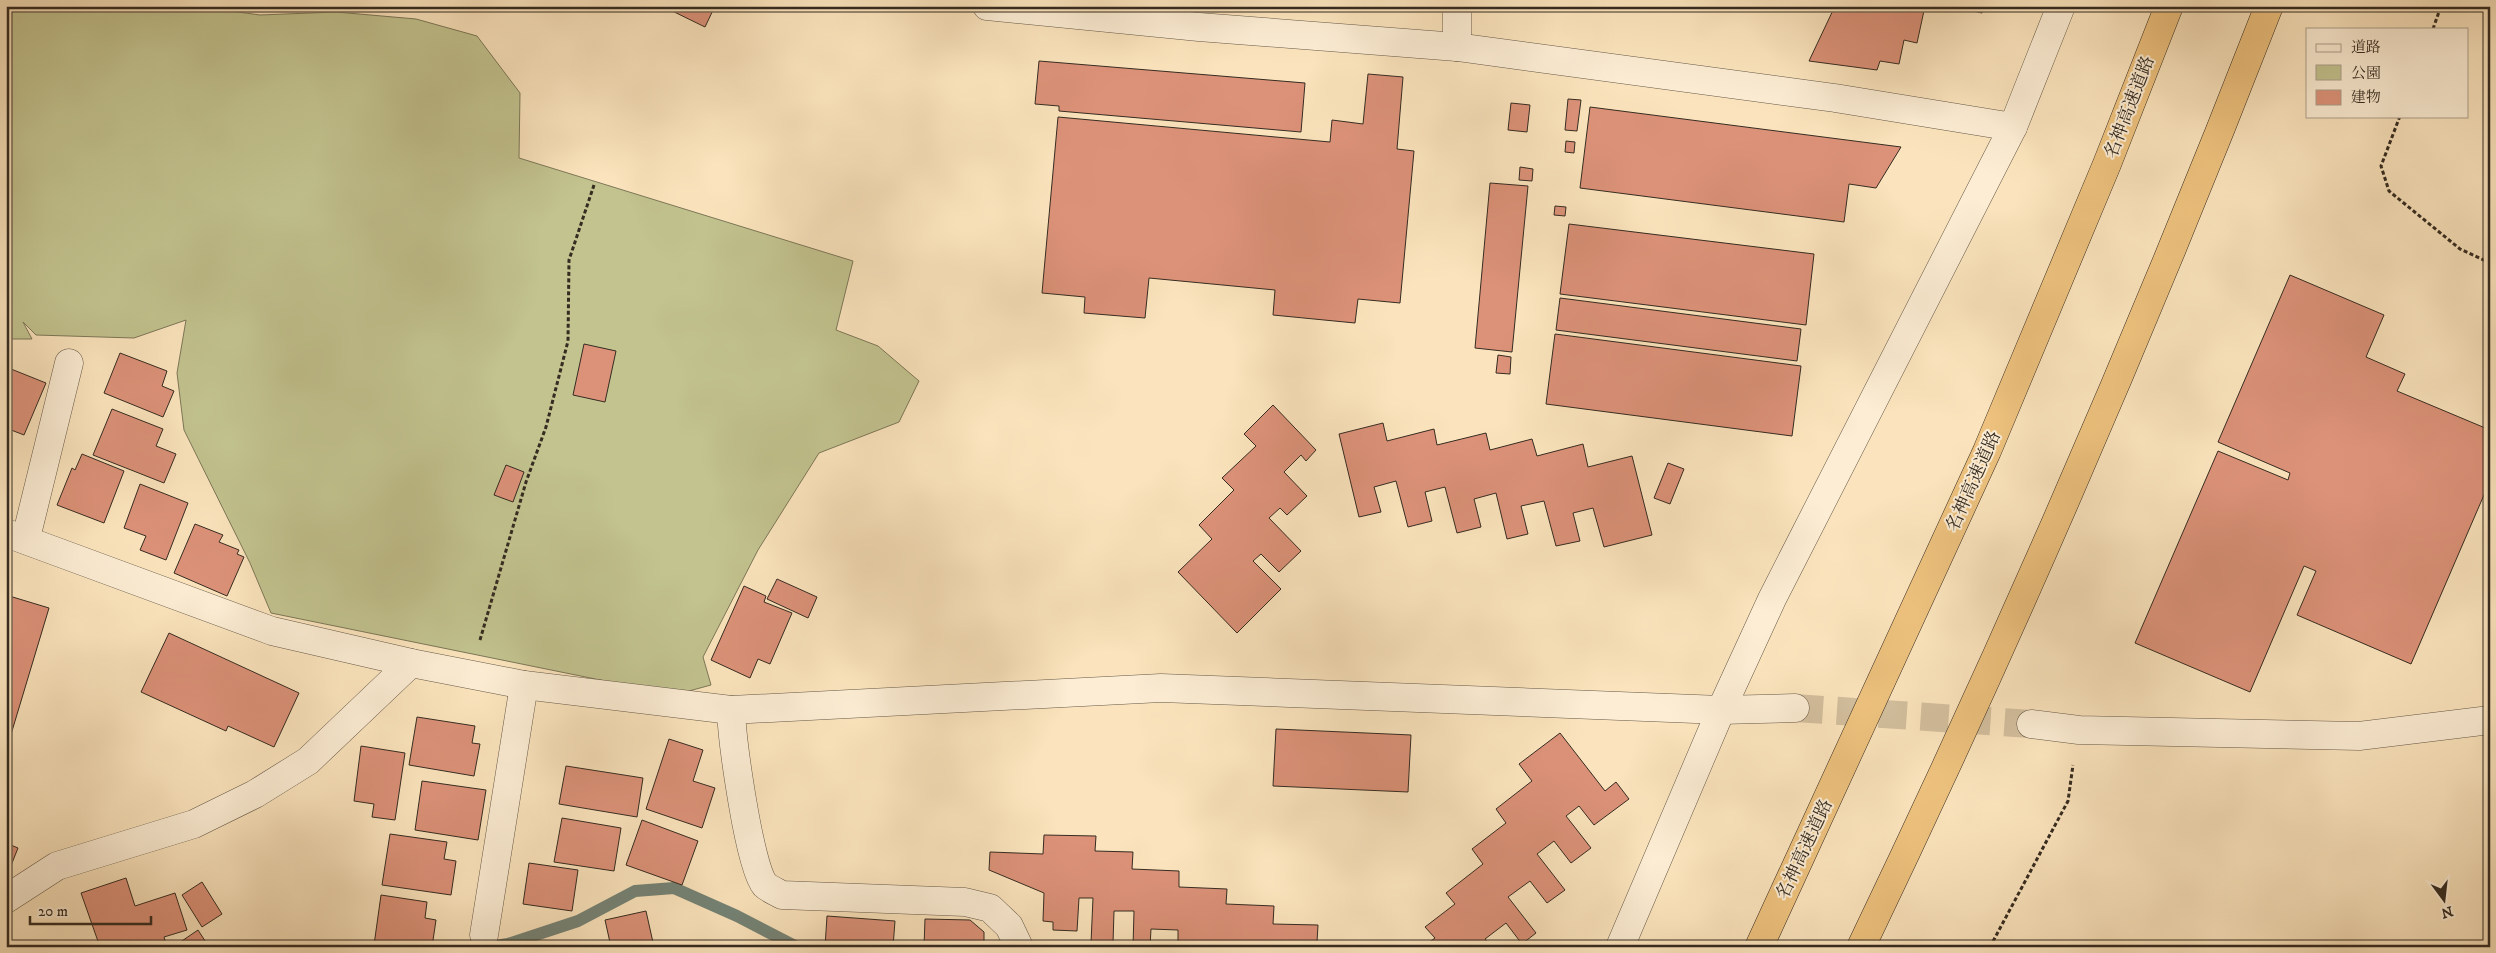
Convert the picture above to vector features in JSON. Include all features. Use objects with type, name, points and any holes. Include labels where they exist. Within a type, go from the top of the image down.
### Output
[{"type":"highway","name":"名神高速道路","points":[[1759,947],[1987,451],[2107,164],[2169,6]]},
{"type":"highway","points":[[1861,947],[1919,826],[2076,479],[2199,186],[2269,6]]},
{"type":"street","points":[[988,6],[1200,17],[1457,47],[1835,98],[2013,127]]},
{"type":"street","points":[[1457,6],[1457,47]]},
{"type":"street","points":[[1620,947],[1721,710],[1777,590],[2013,127],[2061,6]]},
{"type":"street","points":[[69,363],[16,536],[272,631],[411,663],[524,685],[730,710],[1161,688],[1721,710],[1795,708]]},
{"type":"street","points":[[6,899],[57,866],[194,824],[255,794],[308,761],[411,663]]},
{"type":"street","points":[[484,935],[524,685]]},
{"type":"street","points":[[730,710],[733,746],[756,863],[765,884],[782,895],[965,902],[982,906],[990,908],[1009,926],[1020,947]]},
{"type":"street","points":[[2031,724],[2079,730],[2359,736],[2490,720]]},
{"type":"path","points":[[2433,28],[2441,6]]},
{"type":"path","points":[[2399,118],[2381,166],[2389,191],[2460,249],[2490,263]]},
{"type":"path","points":[[470,674],[526,482],[546,427],[568,341],[569,260],[594,185]]},
{"type":"path","points":[[1990,947],[2068,801],[2079,730]]},
{"type":"green space","points":[[6,6],[194,6],[260,15],[336,12],[416,19],[477,36],[520,93],[519,158],[853,261],[836,330],[878,346],[919,381],[899,422],[819,453],[758,550],[703,657],[711,685],[674,695],[271,613],[250,563],[184,430],[177,373],[186,320],[134,338],[36,335],[23,322],[32,339],[11,339],[6,344]]},
{"type":"building","points":[[662,6],[715,6],[705,27]]},
{"type":"building","points":[[1835,6],[1925,6],[1917,43],[1904,40],[1899,64],[1880,61],[1877,70],[1809,61]]},
{"type":"building","points":[[1952,6],[1984,6],[1982,13]]},
{"type":"building","points":[[1039,61],[1305,83],[1301,132],[1059,111],[1059,106],[1035,104]]},
{"type":"building","points":[[1368,74],[1403,77],[1397,149],[1414,151],[1400,303],[1358,299],[1355,323],[1273,315],[1275,290],[1149,278],[1145,318],[1084,313],[1085,297],[1042,293],[1058,117],[1330,142],[1332,120],[1363,124]]},
{"type":"building","points":[[1568,99],[1581,100],[1577,131],[1565,130]]},
{"type":"building","points":[[1511,103],[1530,105],[1527,132],[1508,130]]},
{"type":"building","points":[[1590,107],[1901,147],[1876,188],[1849,184],[1844,222],[1580,188]]},
{"type":"building","points":[[1566,141],[1575,142],[1574,153],[1565,152]]},
{"type":"building","points":[[1520,167],[1533,169],[1532,181],[1519,180]]},
{"type":"building","points":[[1490,183],[1528,186],[1512,352],[1475,348]]},
{"type":"building","points":[[1555,206],[1566,207],[1565,216],[1554,215]]},
{"type":"building","points":[[1569,224],[1814,254],[1806,325],[1560,294]]},
{"type":"building","points":[[2290,275],[2384,315],[2366,357],[2405,374],[2397,391],[2490,430],[2490,481],[2411,664],[2297,615],[2316,571],[2304,566],[2250,692],[2135,643],[2218,451],[2288,480],[2290,473],[2218,442]]},
{"type":"building","points":[[1560,298],[1801,329],[1797,361],[1556,330]]},
{"type":"building","points":[[1555,334],[1801,366],[1792,436],[1546,404]]},
{"type":"building","points":[[584,344],[616,351],[605,402],[573,395]]},
{"type":"building","points":[[120,353],[167,371],[162,386],[174,391],[163,417],[104,393]]},
{"type":"building","points":[[1498,355],[1511,357],[1510,374],[1496,373]]},
{"type":"building","points":[[6,367],[46,383],[24,435],[6,428]]},
{"type":"building","points":[[1273,405],[1316,450],[1306,461],[1301,455],[1284,472],[1307,496],[1287,515],[1280,508],[1269,518],[1301,551],[1279,572],[1261,554],[1253,561],[1281,589],[1237,633],[1178,572],[1212,539],[1199,525],[1234,490],[1222,478],[1256,446],[1244,434]]},
{"type":"building","points":[[112,409],[163,429],[156,446],[176,454],[164,483],[93,455]]},
{"type":"building","points":[[1383,423],[1387,441],[1434,429],[1437,445],[1486,433],[1490,450],[1532,439],[1537,456],[1583,444],[1588,467],[1632,456],[1652,535],[1604,547],[1593,508],[1573,513],[1580,541],[1556,546],[1544,501],[1521,506],[1528,534],[1507,539],[1496,493],[1474,499],[1481,527],[1457,533],[1445,487],[1425,492],[1432,521],[1408,527],[1396,481],[1374,487],[1381,512],[1359,517],[1339,434]]},
{"type":"building","points":[[82,454],[124,471],[104,523],[57,505],[72,468],[75,470]]},
{"type":"building","points":[[1668,463],[1684,469],[1670,504],[1654,498]]},
{"type":"building","points":[[506,465],[524,472],[513,502],[494,495]]},
{"type":"building","points":[[140,484],[188,503],[166,560],[140,550],[146,536],[124,528]]},
{"type":"building","points":[[195,524],[223,535],[219,542],[239,550],[237,554],[244,557],[227,596],[174,573]]},
{"type":"building","points":[[777,579],[817,597],[808,618],[767,599]]},
{"type":"building","points":[[744,586],[766,596],[764,602],[792,613],[770,664],[758,659],[750,678],[711,660]]},
{"type":"building","points":[[6,595],[49,608],[6,751]]},
{"type":"building","points":[[169,633],[299,693],[274,747],[228,726],[226,731],[141,692]]},
{"type":"building","points":[[417,717],[475,726],[472,743],[480,744],[474,776],[409,765]]},
{"type":"building","points":[[1276,729],[1411,735],[1408,792],[1273,786]]},
{"type":"building","points":[[1560,733],[1605,791],[1616,782],[1629,799],[1594,825],[1579,806],[1566,816],[1591,848],[1571,863],[1554,841],[1537,854],[1565,890],[1547,903],[1530,881],[1508,897],[1536,933],[1522,944],[1506,923],[1485,939],[1491,947],[1423,947],[1435,938],[1425,927],[1455,904],[1446,893],[1483,864],[1472,849],[1506,823],[1496,809],[1532,781],[1519,764]]},
{"type":"building","points":[[669,739],[703,750],[693,781],[715,788],[702,828],[646,809]]},
{"type":"building","points":[[361,746],[405,753],[395,820],[372,817],[374,804],[354,801]]},
{"type":"building","points":[[566,766],[643,778],[637,817],[559,804]]},
{"type":"building","points":[[422,781],[486,790],[478,840],[415,830]]},
{"type":"building","points":[[562,818],[621,828],[614,871],[554,862]]},
{"type":"building","points":[[642,820],[698,841],[682,885],[626,865]]},
{"type":"building","points":[[390,834],[447,842],[444,859],[456,861],[451,895],[382,885]]},
{"type":"building","points":[[1044,835],[1096,836],[1095,851],[1133,852],[1132,869],[1179,871],[1179,887],[1227,889],[1226,904],[1274,906],[1273,924],[1318,925],[1317,942],[1364,943],[1363,947],[1178,947],[1178,930],[1151,929],[1150,947],[1133,947],[1134,911],[1114,911],[1113,943],[1091,943],[1093,898],[1079,898],[1077,931],[1053,930],[1053,922],[1043,921],[1044,893],[989,870],[990,852],[1043,854]]},
{"type":"building","points":[[6,843],[18,848],[6,878]]},
{"type":"building","points":[[529,863],[578,870],[572,911],[523,904]]},
{"type":"building","points":[[126,878],[135,906],[175,893],[187,930],[164,937],[167,947],[100,947],[81,893]]},
{"type":"building","points":[[202,882],[222,914],[202,927],[182,895]]},
{"type":"building","points":[[381,895],[427,902],[425,918],[436,920],[432,947],[374,945]]},
{"type":"building","points":[[646,911],[654,947],[611,947],[605,920]]},
{"type":"building","points":[[827,916],[895,921],[893,947],[825,947]]},
{"type":"building","points":[[925,919],[970,920],[984,932],[984,947],[924,947]]},
{"type":"building","points":[[198,930],[209,947],[173,947]]},
{"type":"waterway","points":[[489,947],[508,944],[578,921],[635,891],[674,888],[737,916],[797,947]]},
{"type":"tunnel","points":[[1795,708],[2031,724]]}]
